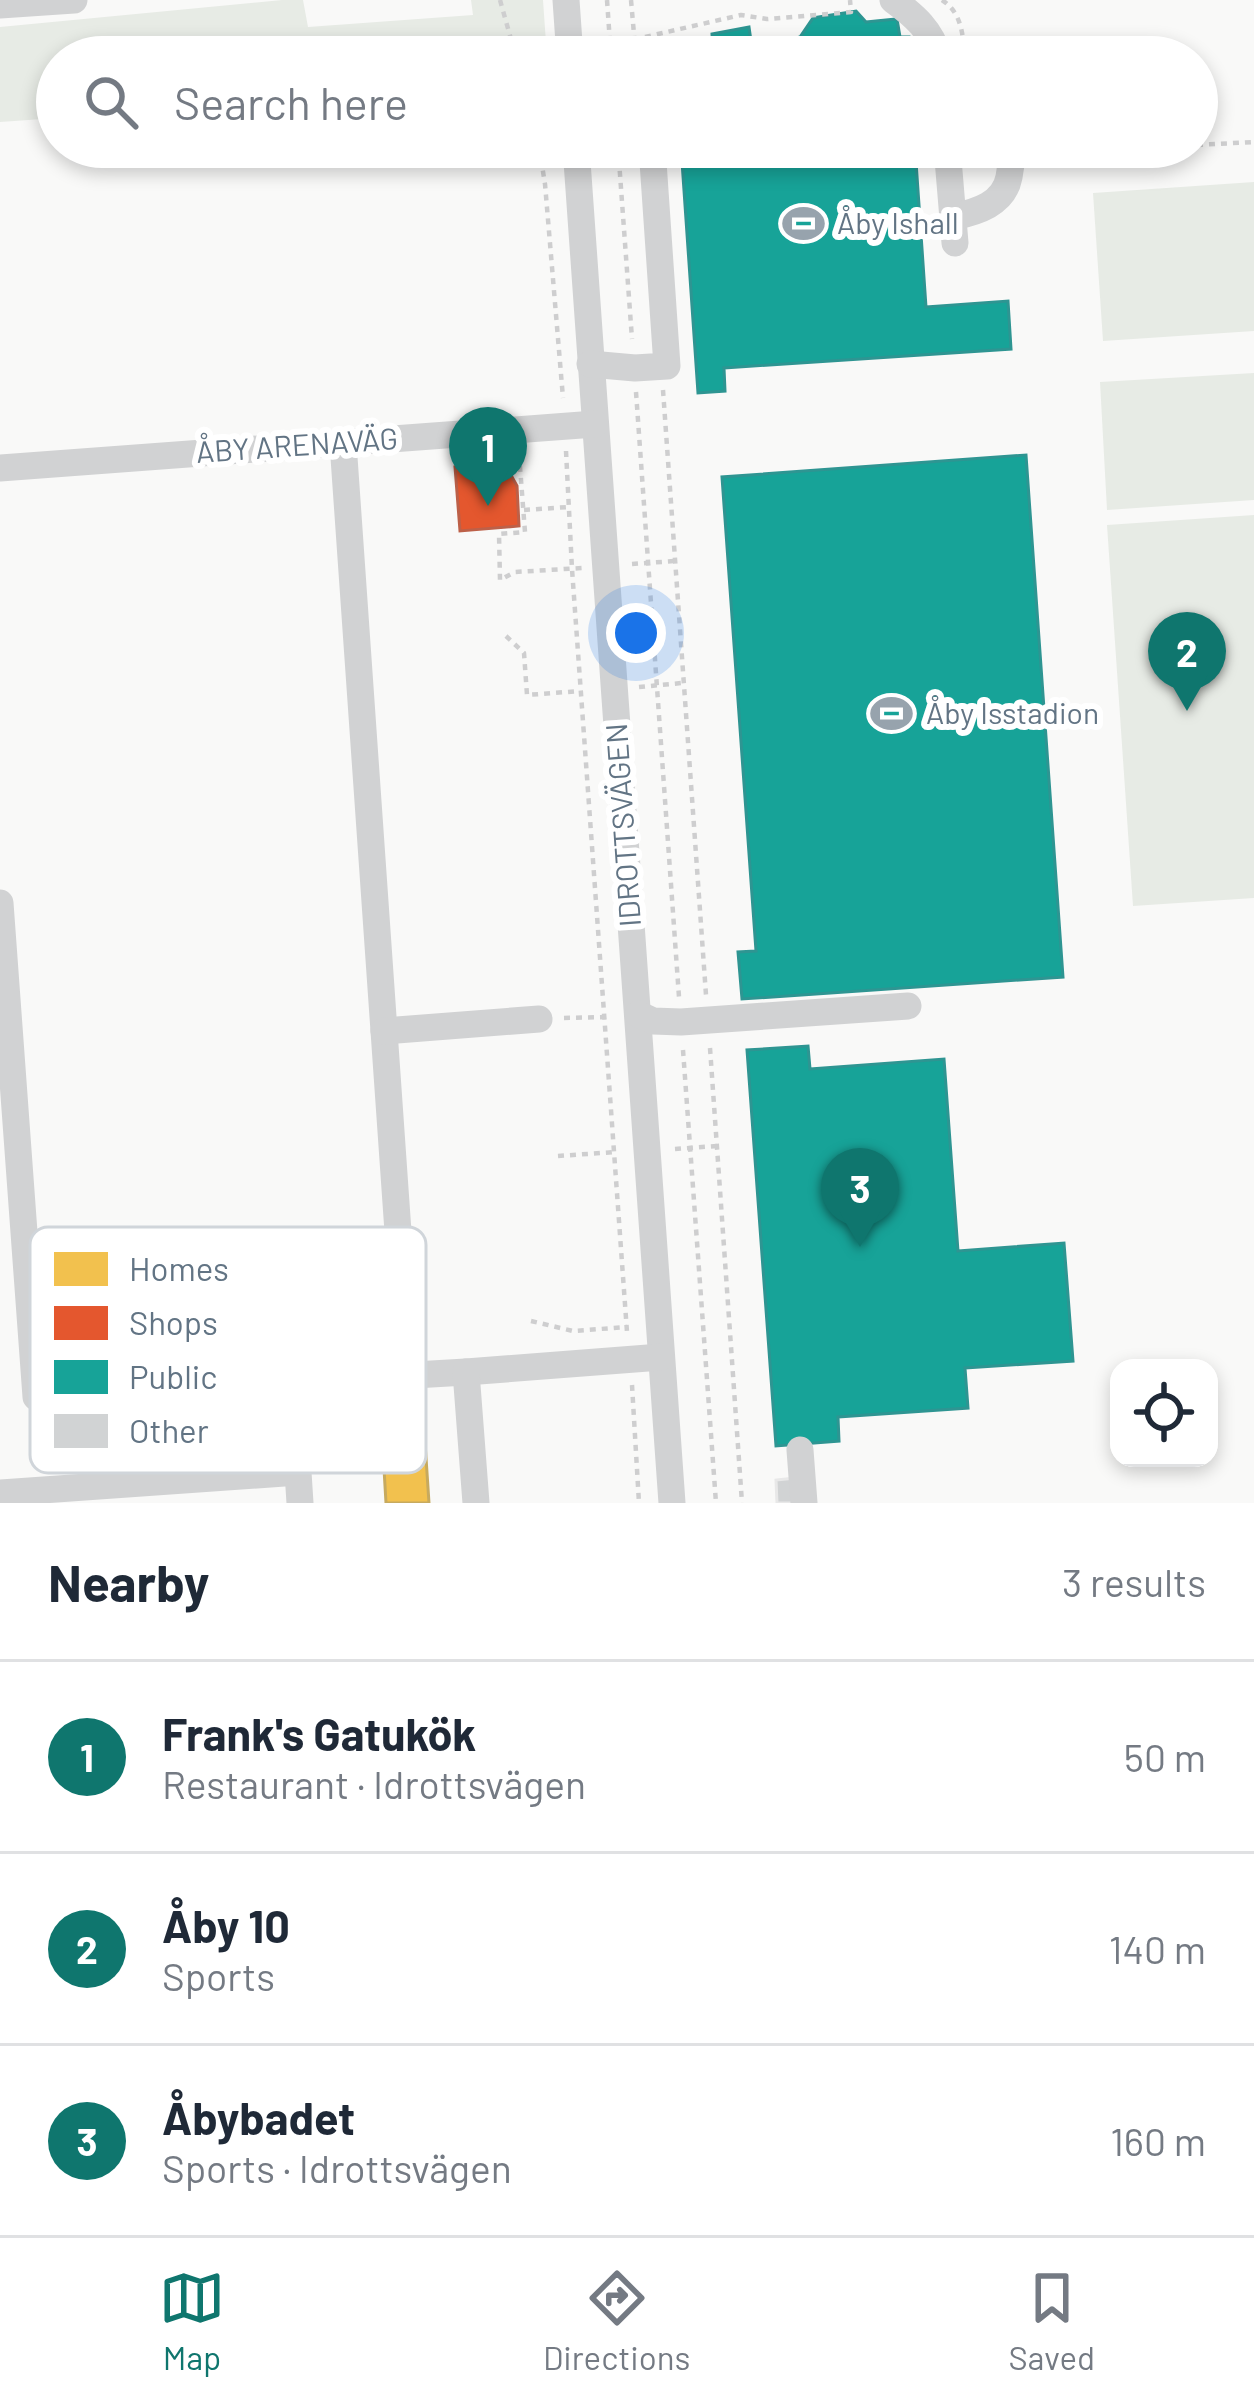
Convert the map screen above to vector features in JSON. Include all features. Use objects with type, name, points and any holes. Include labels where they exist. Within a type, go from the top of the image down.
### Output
[{"type":"street","points":[[0,5],[74,0]]},
{"type":"street","points":[[566,0],[569,36]]},
{"type":"street","points":[[893,0],[931,36]]},
{"type":"street","name":"IDROTTSVÄGEN","points":[[577,168],[672,1503]]},
{"type":"street","points":[[590,364],[667,366],[653,168]]},
{"type":"street","points":[[949,168],[954,230],[1004,193],[1011,168]]},
{"type":"street","name":"ÅBY ARENAVÄG","points":[[0,468],[595,424]]},
{"type":"street","points":[[344,443],[398,1227]]},
{"type":"street","points":[[0,903],[30,1315]]},
{"type":"street","points":[[638,1015],[653,1021],[695,1021],[908,1006]]},
{"type":"street","points":[[384,1031],[539,1019]]},
{"type":"street","points":[[426,1375],[661,1357]]},
{"type":"street","points":[[466,1372],[476,1503]]},
{"type":"street","points":[[800,1450],[804,1503]]},
{"type":"street","points":[[0,1493],[64,1496],[288,1473]]},
{"type":"street","points":[[298,1473],[300,1503]]},
{"type":"path","points":[[500,0],[510,36]]},
{"type":"path","points":[[607,0],[609,36]]},
{"type":"path","points":[[631,0],[632,36]]},
{"type":"path","points":[[646,36],[741,15],[767,20],[851,12],[850,0]]},
{"type":"path","points":[[1218,145],[1254,142]]},
{"type":"path","points":[[542,168],[565,427],[639,1503]]},
{"type":"path","points":[[621,168],[685,683],[716,1503]]},
{"type":"path","points":[[648,367],[658,685],[742,1503]]},
{"type":"path","points":[[518,430],[525,532],[499,534],[500,580],[515,572],[585,568],[586,580]]},
{"type":"path","points":[[524,510],[569,507]]},
{"type":"path","points":[[506,636],[524,653],[527,695],[685,683]]},
{"type":"path","points":[[539,1019],[606,1018]]},
{"type":"path","points":[[531,1321],[573,1331],[627,1327]]},
{"type":"shaded area","points":[[303,0],[308,27],[473,15],[471,0],[543,0],[546,36],[36,36],[36,119],[0,122],[0,27]]},
{"type":"shaded area","points":[[1254,182],[1254,331],[1103,341],[1093,193]]},
{"type":"shaded area","points":[[1254,373],[1254,500],[1107,510],[1100,382]]},
{"type":"shaded area","points":[[1254,515],[1254,898],[1133,906],[1107,525]]},
{"type":"building: Homes","points":[[426,1458],[429,1503],[386,1503],[384,1473],[426,1473]]},
{"type":"building: Shops","points":[[499,464],[507,468],[517,486],[519,526],[460,531],[455,467]]},
{"type":"building: Public","points":[[856,11],[866,22],[897,19],[900,36],[801,36],[813,18]]},
{"type":"building: Public","points":[[749,27],[750,36],[712,36],[712,34]]},
{"type":"building: Public","name":"Åby Ishall","points":[[682,168],[916,168],[926,307],[1008,301],[1011,349],[724,368],[725,391],[698,393]]},
{"type":"building: Public","name":"Åby Isstadion","points":[[1026,455],[1063,977],[742,999],[738,952],[756,951],[722,477]]},
{"type":"building: Public","points":[[808,1046],[810,1069],[944,1059],[958,1251],[1064,1243],[1073,1361],[965,1368],[968,1408],[838,1417],[839,1441],[776,1446],[747,1050]]},
{"type":"building: Other","points":[[796,1478],[798,1503],[777,1503],[776,1480]]},
{"type":"place","name":"Åby Ishall","points":[[803,224]]},
{"type":"place","name":"Frank's Gatukök","points":[[488,506]]},
{"type":"place","name":"Åby 10","points":[[1187,711]]},
{"type":"place","name":"Åby Isstadion","points":[[892,714]]},
{"type":"place","name":"Åbybadet","points":[[860,1247]]}]
